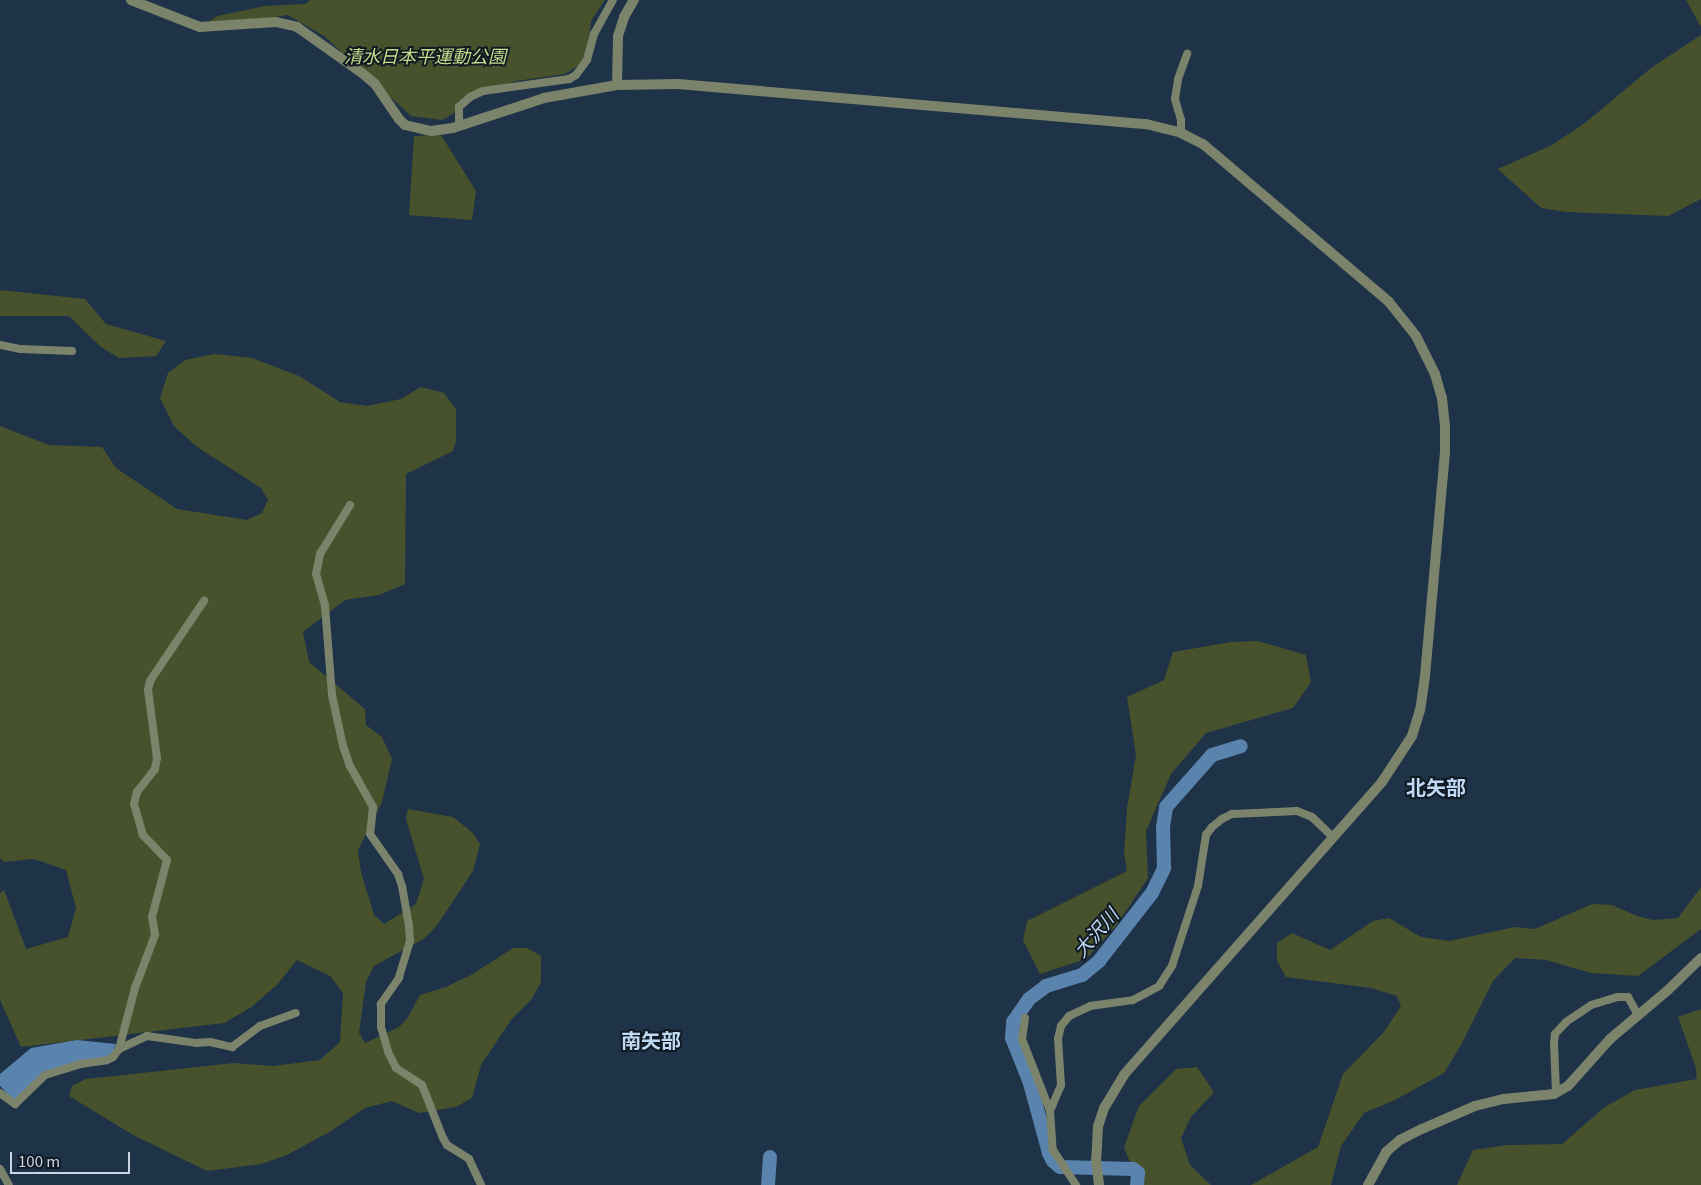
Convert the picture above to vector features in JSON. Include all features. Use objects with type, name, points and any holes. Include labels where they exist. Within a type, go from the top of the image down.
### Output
[{"type":"street","points":[[131,0],[200,27],[276,22],[297,27],[375,84],[399,119],[406,125],[431,131],[459,126],[544,98],[618,85],[678,84],[1146,124],[1181,133],[1210,150],[1389,302],[1416,336],[1435,374],[1442,398],[1446,426],[1420,710],[1412,736],[1382,782],[1140,1056],[1111,1094],[1104,1108],[1097,1134],[1096,1160],[1099,1185]]},
{"type":"street","points":[[459,126],[459,107],[470,97],[483,91],[569,80],[576,75],[587,60],[598,25],[613,0]]},
{"type":"street","points":[[618,85],[618,36],[624,17],[634,0]]},
{"type":"street","points":[[1181,133],[1181,120],[1175,98],[1178,79],[1187,54]]},
{"type":"street","points":[[0,345],[20,349],[72,351]]},
{"type":"street","points":[[350,505],[320,554],[316,574],[325,606],[332,695],[343,746],[350,766],[373,807],[370,834],[375,845],[388,858],[402,886],[409,926],[410,941],[399,978],[381,1004],[382,1027],[388,1052],[396,1068],[422,1085],[447,1145],[469,1159],[481,1185]]},
{"type":"street","points":[[0,1093],[15,1104],[45,1075],[80,1064],[107,1060],[113,1057],[119,1049],[135,988],[155,935],[152,917],[167,860],[143,835],[134,804],[137,792],[151,776],[157,758],[148,690],[150,681],[204,602]]},
{"type":"street","points":[[1050,1111],[1061,1085],[1058,1039],[1062,1026],[1069,1016],[1090,1006],[1133,1000],[1159,986],[1172,966],[1198,886],[1206,836],[1212,827],[1232,814],[1297,811],[1312,816],[1333,837]]},
{"type":"street","points":[[1368,1185],[1386,1152],[1392,1146],[1437,1122],[1475,1106],[1504,1099],[1556,1092],[1576,1080],[1596,1054],[1701,958]]},
{"type":"street","points":[[1556,1092],[1555,1034],[1566,1022],[1591,1005],[1618,997],[1628,997],[1638,1015]]},
{"type":"street","points":[[119,1049],[147,1036],[196,1043],[210,1042],[232,1047],[260,1026],[296,1013]]},
{"type":"street","points":[[1025,1018],[1022,1038],[1050,1111],[1053,1150],[1076,1185]]},
{"type":"street","points":[[0,1169],[9,1185]]},
{"type":"green space","name":"清水日本平運動公園","points":[[310,0],[605,0],[591,21],[587,60],[565,74],[516,81],[458,103],[454,113],[442,120],[411,116],[324,36],[288,15],[234,23],[207,23],[217,16],[265,6],[306,4]]},
{"type":"green space","points":[[1686,0],[1701,0],[1701,27]]},
{"type":"green space","points":[[1701,35],[1701,199],[1668,216],[1566,212],[1541,208],[1498,169],[1552,145],[1585,123],[1651,68]]},
{"type":"green space","points":[[441,135],[476,191],[472,220],[409,215],[414,136]]},
{"type":"green space","points":[[0,290],[85,299],[106,324],[166,341],[156,356],[119,358],[101,347],[69,316],[0,316]]},
{"type":"green space","points":[[215,354],[252,358],[299,376],[340,402],[367,406],[401,399],[421,387],[444,393],[456,409],[456,441],[453,451],[406,474],[405,584],[379,595],[345,600],[303,632],[309,662],[365,709],[366,725],[382,737],[392,759],[382,802],[358,850],[361,872],[374,915],[384,924],[416,904],[424,879],[406,819],[408,809],[453,817],[473,833],[480,844],[473,871],[438,924],[425,938],[374,966],[366,982],[359,1033],[365,1043],[399,1027],[407,1019],[420,995],[446,987],[471,975],[513,948],[527,948],[541,956],[541,982],[531,1000],[511,1020],[481,1065],[472,1098],[456,1107],[419,1113],[392,1101],[365,1108],[331,1131],[287,1155],[261,1164],[207,1171],[133,1135],[69,1096],[72,1086],[86,1079],[234,1063],[273,1066],[320,1060],[340,1042],[343,993],[330,976],[297,960],[277,985],[250,1008],[224,1023],[21,1047],[0,1000],[0,893],[4,890],[26,949],[68,937],[76,908],[66,870],[34,859],[4,862],[0,858],[0,426],[49,445],[102,447],[116,468],[177,509],[247,520],[262,513],[268,500],[261,488],[197,447],[174,426],[160,398],[168,373],[185,360]]},
{"type":"green space","points":[[1258,641],[1306,655],[1311,682],[1293,708],[1206,733],[1171,774],[1146,831],[1148,878],[1116,926],[1086,959],[1040,974],[1023,940],[1027,921],[1127,871],[1124,853],[1127,808],[1136,755],[1127,697],[1164,680],[1173,652],[1231,642]]},
{"type":"green space","points":[[1701,887],[1701,929],[1638,976],[1591,973],[1546,960],[1515,958],[1493,981],[1461,1045],[1444,1073],[1395,1100],[1364,1113],[1341,1146],[1331,1185],[1251,1185],[1318,1147],[1343,1074],[1384,1032],[1401,1006],[1397,996],[1371,988],[1286,977],[1277,961],[1277,943],[1292,933],[1330,950],[1373,921],[1389,918],[1421,937],[1449,941],[1515,927],[1535,929],[1592,904],[1612,905],[1637,916],[1653,920],[1678,918]]},
{"type":"green space","points":[[1701,1009],[1701,1185],[1457,1185],[1473,1150],[1507,1145],[1562,1144],[1605,1107],[1635,1090],[1697,1079],[1695,1065],[1678,1017]]},
{"type":"green space","points":[[1197,1067],[1214,1092],[1191,1117],[1181,1138],[1190,1165],[1211,1185],[1139,1185],[1124,1147],[1139,1106],[1176,1069]]},
{"type":"water","points":[[77,1040],[116,1044],[112,1055],[44,1074],[15,1102],[0,1086],[0,1074],[31,1048]]},
{"type":"waterway","name":"大沢川","points":[[1137,1185],[1138,1173],[1133,1169],[1060,1167],[1053,1161],[1049,1153],[1030,1083],[1012,1038],[1013,1022],[1029,999],[1046,986],[1082,975],[1099,961],[1152,893],[1164,868],[1163,827],[1166,807],[1212,755],[1241,746]]},
{"type":"waterway","points":[[768,1185],[770,1157]]},
{"type":"district","name":"北矢部","points":[[1436,786]]},
{"type":"district","name":"南矢部","points":[[651,1039]]}]
